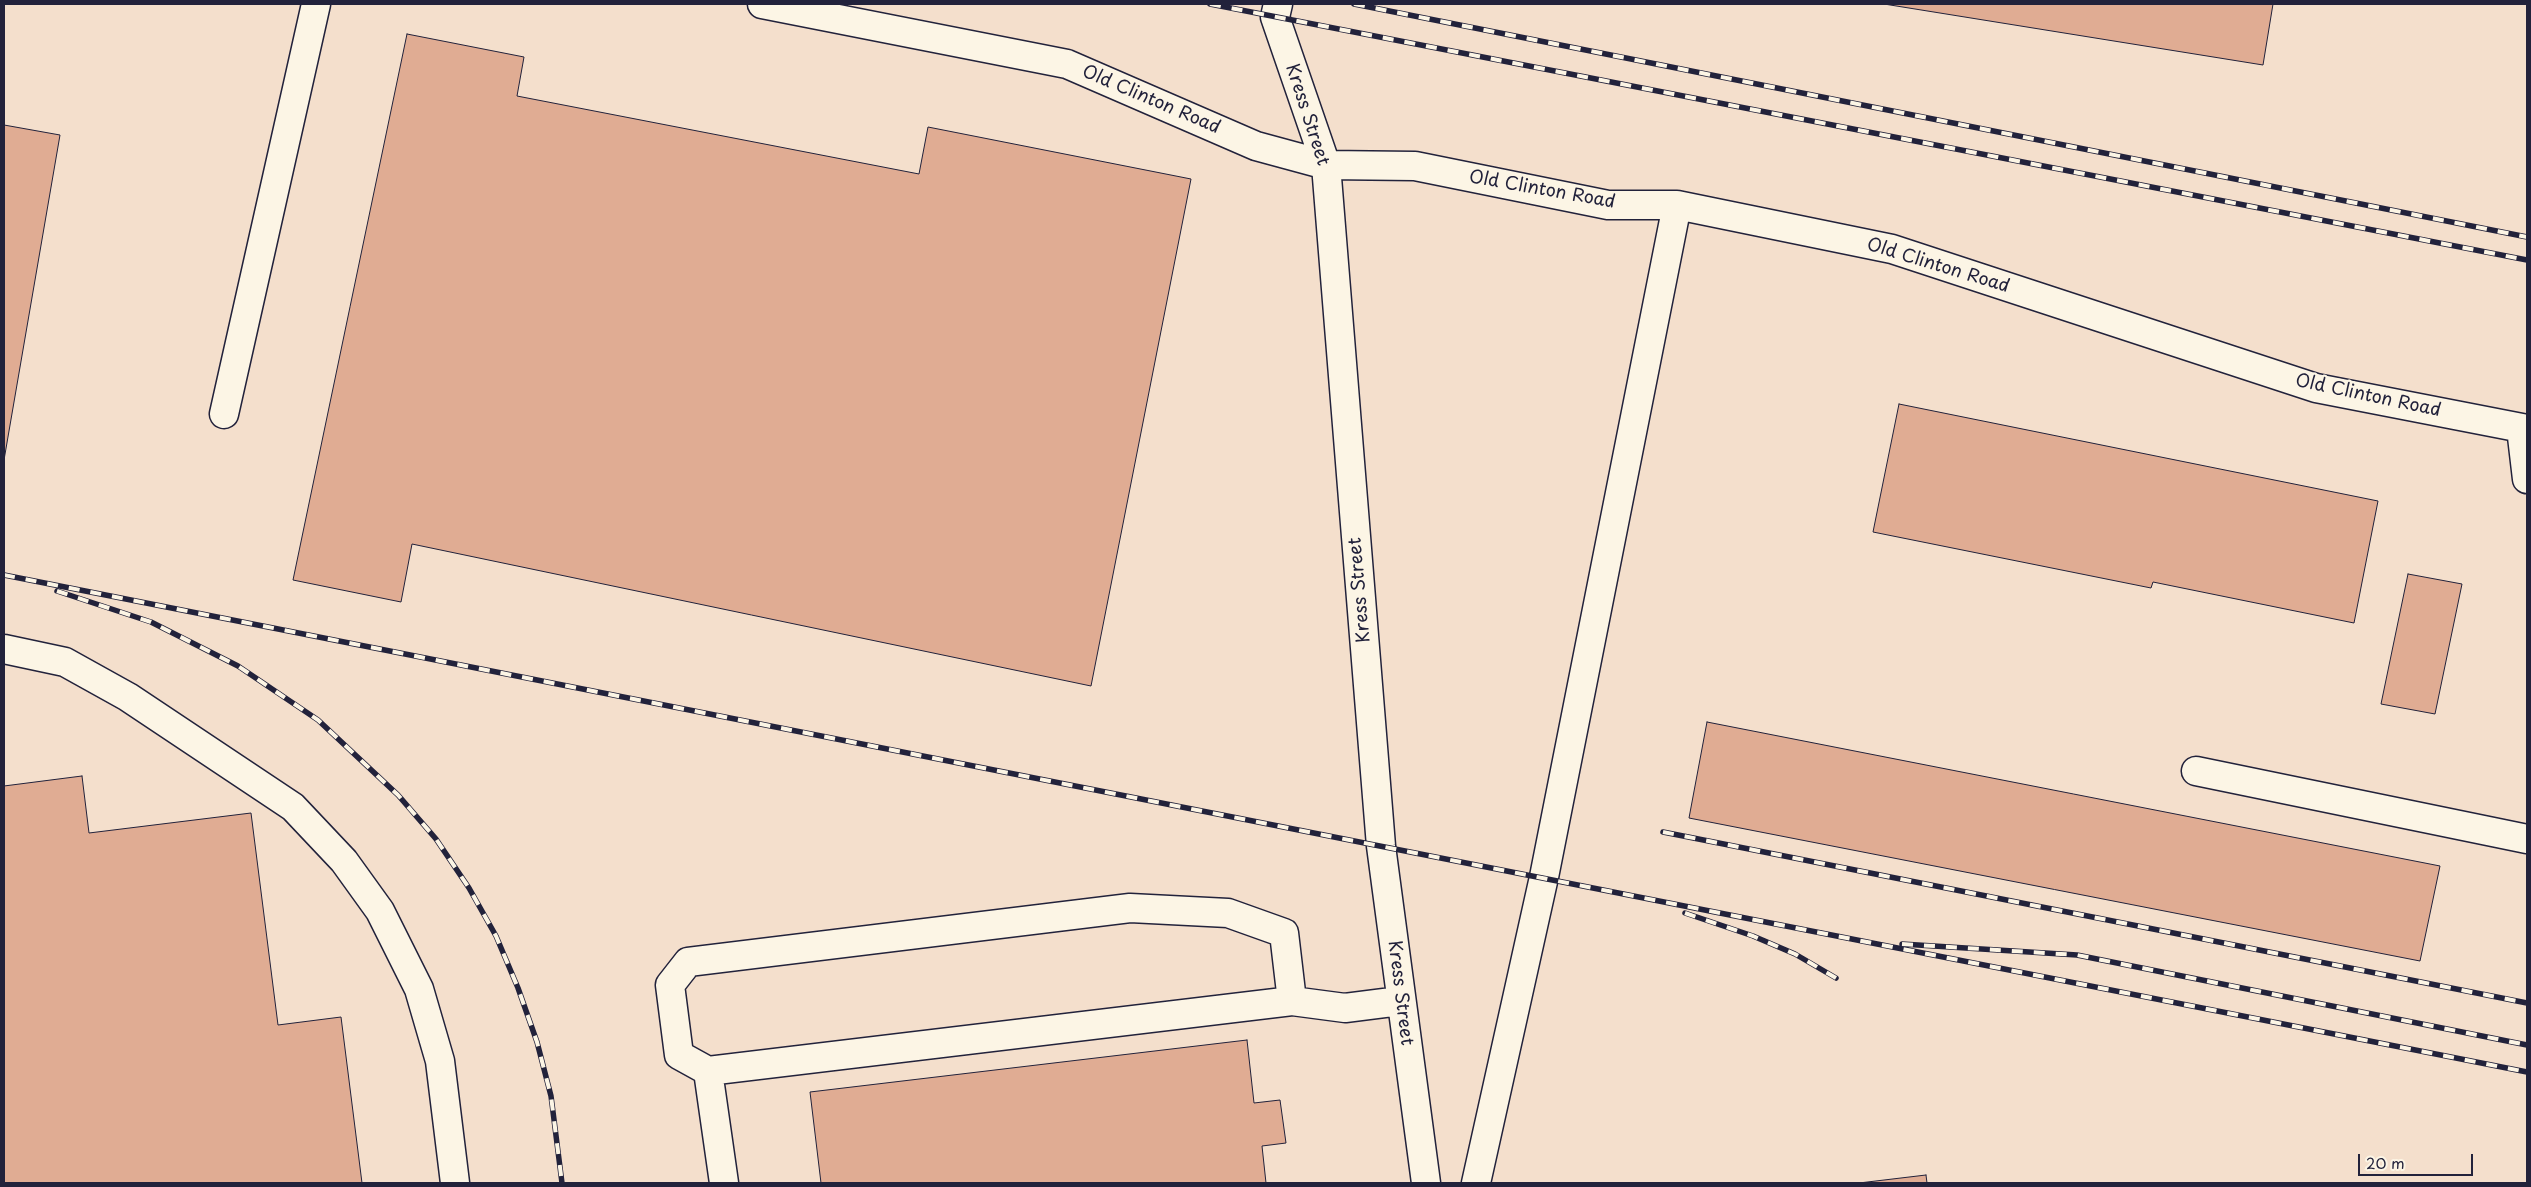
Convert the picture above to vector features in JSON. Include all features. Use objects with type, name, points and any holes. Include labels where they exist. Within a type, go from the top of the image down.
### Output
[{"type":"street","points":[[224,414],[316,4]]},
{"type":"street","name":"Old Clinton Road","points":[[762,4],[1067,64],[1256,146],[1326,165],[1415,166],[1608,205],[1677,204],[1892,249],[2316,388],[2524,428]]},
{"type":"street","name":"Kress Street","points":[[1278,4],[1275,17],[1326,165],[1381,846],[1400,1001],[1426,1183]]},
{"type":"street","points":[[1476,1183],[1544,877],[1677,204]]},
{"type":"street","points":[[2524,428],[2527,479]]},
{"type":"street","points":[[4,649],[64,662],[128,696],[293,807],[344,860],[380,911],[419,989],[440,1061],[455,1183]]},
{"type":"street","points":[[2196,771],[2527,839]]},
{"type":"street","points":[[1292,1001],[1284,933],[1228,913],[1130,908],[688,962],[670,985],[679,1055],[708,1071],[1292,1001],[1345,1008],[1400,1001]]},
{"type":"street","points":[[708,1071],[724,1183]]},
{"type":"shaded area","points":[[4,4],[2527,4],[2527,1183],[4,1183]]},
{"type":"building","points":[[1884,4],[2273,4],[2263,65]]},
{"type":"building","points":[[407,34],[524,57],[517,96],[919,174],[928,127],[1191,179],[1091,686],[412,544],[401,602],[293,580]]},
{"type":"building","points":[[4,125],[60,135],[4,460]]},
{"type":"building","points":[[1899,404],[2378,501],[2354,623],[2153,582],[2151,588],[1873,532]]},
{"type":"building","points":[[2408,574],[2462,584],[2435,714],[2381,704]]},
{"type":"building","points":[[1707,722],[2440,866],[2420,961],[1689,818]]},
{"type":"building","points":[[82,776],[89,833],[251,813],[278,1025],[341,1017],[362,1183],[4,1183],[4,786]]},
{"type":"building","points":[[1247,1040],[1254,1103],[1280,1100],[1286,1143],[1262,1146],[1266,1183],[821,1183],[810,1092]]},
{"type":"building","points":[[1926,1175],[1927,1183],[1859,1183]]},
{"type":"railway","points":[[1210,4],[2527,260]]},
{"type":"railway","points":[[1354,4],[2527,237]]},
{"type":"railway","points":[[4,575],[2527,1072]]},
{"type":"railway","points":[[57,591],[151,622],[238,666],[318,720],[398,795],[436,839],[469,888],[496,936],[518,988],[537,1042],[551,1096],[562,1183]]},
{"type":"railway","points":[[1663,832],[2527,1003]]},
{"type":"railway","points":[[1685,913],[1753,936],[1795,954],[1836,978]]},
{"type":"railway","points":[[1902,944],[2077,955],[2527,1045]]}]
